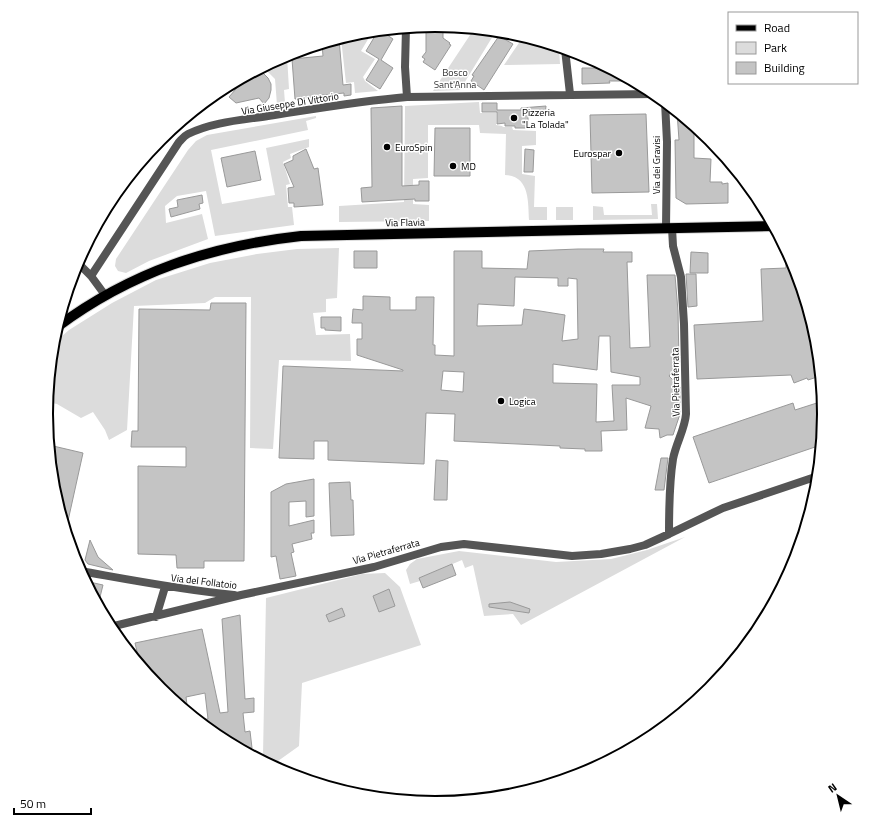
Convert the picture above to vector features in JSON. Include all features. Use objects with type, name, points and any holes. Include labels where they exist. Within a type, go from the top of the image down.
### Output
[{"type":"main road","name":"Via Flavia","points":[[64,321],[105,295],[152,272],[220,249],[270,239],[301,236],[768,226]]},
{"type":"street","points":[[406,33],[405,67],[407,97]]},
{"type":"street","points":[[567,55],[570,94]]},
{"type":"street","name":"Via Giuseppe Di Vittorio","points":[[91,276],[179,142],[186,135],[197,130],[226,123],[368,100],[407,97],[644,94]]},
{"type":"street","name":"Via dei Gravisi","points":[[665,109],[669,228]]},
{"type":"street","name":"Via Pietraferrata","points":[[669,228],[681,277],[684,324],[686,414],[685,424],[676,444],[670,479],[669,534]]},
{"type":"street","points":[[82,267],[91,276],[105,295]]},
{"type":"street","name":"Via Pietraferrata","points":[[117,626],[241,596],[374,567],[441,547],[464,544],[572,556],[602,554],[630,549],[645,545],[723,508],[812,478]]},
{"type":"street","name":"Via del Follatoio","points":[[87,572],[201,592],[241,596]]},
{"type":"street","name":"Via del Follatoio","points":[[156,617],[165,586]]},
{"type":"green space","name":"Bosco Sant'Anna","points":[[471,34],[493,36],[460,90],[433,91]]},
{"type":"green space","points":[[369,38],[361,51],[375,59],[363,77],[365,81],[378,91],[355,93],[354,82],[346,83],[342,44]]},
{"type":"green space","name":"Bosco Sant'Anna","points":[[520,41],[559,53],[560,64],[504,65]]},
{"type":"green space","points":[[287,62],[289,89],[284,90],[285,103],[277,105],[275,79],[267,71]]},
{"type":"green space","points":[[479,102],[480,113],[496,113],[496,125],[512,127],[513,130],[536,131],[536,145],[522,146],[522,174],[535,176],[534,207],[547,207],[547,220],[529,220],[528,198],[523,185],[513,176],[505,175],[506,134],[480,133],[479,125],[428,125],[428,178],[413,179],[413,204],[429,205],[429,221],[339,222],[339,206],[404,202],[405,106]]},
{"type":"green space","points":[[316,116],[316,118],[306,121],[308,130],[211,150],[222,204],[275,195],[266,148],[309,139],[309,147],[290,154],[291,158],[283,162],[290,184],[286,185],[288,207],[292,207],[294,225],[215,236],[206,191],[177,196],[165,206],[166,223],[202,214],[208,239],[149,261],[126,273],[118,271],[115,266],[116,259],[188,150],[196,141],[207,135]]},
{"type":"green space","points":[[651,204],[657,204],[658,219],[593,220],[593,206],[603,207],[604,215],[652,215]]},
{"type":"green space","points":[[556,207],[573,207],[573,220],[556,220]]},
{"type":"green space","points":[[339,248],[337,298],[326,299],[326,312],[313,313],[316,335],[350,334],[351,361],[279,360],[273,449],[250,448],[251,297],[215,297],[205,303],[134,306],[127,430],[109,440],[105,430],[93,412],[81,418],[53,403],[56,364],[60,339],[69,330],[112,303],[156,280],[210,263],[257,254],[297,249]]},
{"type":"green space","points":[[685,537],[521,625],[513,614],[484,616],[473,565],[465,568],[462,560],[419,578],[420,581],[410,584],[406,570],[410,564],[417,559],[459,551],[556,562],[611,559],[647,550]]},
{"type":"green space","points":[[385,573],[400,587],[421,645],[302,683],[299,746],[278,762],[266,757],[263,755],[266,598],[362,574]]},
{"type":"building","points":[[426,32],[443,32],[443,38],[451,45],[435,70],[423,62],[425,59],[422,57],[426,52]]},
{"type":"building","points":[[387,35],[393,39],[381,60],[393,68],[380,89],[366,80],[379,59],[366,51],[375,37]]},
{"type":"building","points":[[498,37],[513,44],[484,90],[471,81],[474,76],[472,75]]},
{"type":"building","points":[[339,44],[343,85],[351,84],[351,95],[344,96],[344,93],[295,99],[292,60],[323,56],[322,49]]},
{"type":"building","points":[[582,68],[597,68],[622,81],[609,81],[610,83],[582,84]]},
{"type":"building","points":[[263,73],[271,84],[269,98],[264,104],[259,98],[236,103],[229,97],[238,87]]},
{"type":"building","points":[[482,103],[497,103],[497,110],[521,110],[521,108],[546,106],[545,115],[528,113],[528,128],[515,128],[515,126],[505,126],[505,123],[497,124],[497,112],[482,112]]},
{"type":"building","name":"EuroSpin","points":[[402,106],[402,186],[419,185],[419,181],[429,181],[429,201],[415,201],[415,199],[362,202],[361,188],[372,187],[371,108]]},
{"type":"building","name":"Eurospar","points":[[646,114],[649,192],[592,193],[590,115]]},
{"type":"building","points":[[678,119],[694,134],[694,158],[711,159],[710,182],[722,182],[722,184],[728,183],[728,203],[686,204],[676,198],[675,140],[679,140]]},
{"type":"building","points":[[435,128],[470,128],[470,176],[434,176]]},
{"type":"building","points":[[306,149],[314,169],[318,168],[323,205],[294,207],[294,203],[289,203],[288,188],[294,187],[284,164],[293,160],[293,156]]},
{"type":"building","points":[[525,149],[534,150],[533,172],[524,172]]},
{"type":"building","points":[[255,151],[261,180],[227,187],[221,158]]},
{"type":"building","points":[[202,195],[203,203],[199,204],[200,209],[171,217],[169,209],[178,207],[177,200]]},
{"type":"building","points":[[604,249],[603,252],[632,252],[632,262],[627,262],[630,348],[650,347],[647,275],[675,275],[678,311],[679,364],[669,376],[680,387],[680,414],[673,435],[667,435],[660,438],[659,429],[645,428],[651,406],[626,398],[627,430],[601,431],[602,451],[585,451],[585,449],[560,448],[560,446],[454,441],[455,414],[426,413],[424,464],[328,460],[328,441],[314,441],[314,459],[279,458],[283,366],[403,371],[357,355],[357,339],[362,339],[362,323],[352,323],[353,309],[363,310],[363,296],[390,297],[390,310],[416,310],[416,297],[434,297],[433,345],[435,345],[435,355],[454,356],[454,251],[482,251],[482,268],[527,269],[529,251]],"holes":[[[515,277],[558,278],[558,286],[568,286],[568,278],[577,279],[578,339],[562,341],[565,315],[540,311],[524,309],[522,325],[477,326],[478,304],[514,306]],[[599,336],[610,336],[611,372],[640,377],[640,385],[612,385],[614,421],[596,422],[597,384],[553,383],[553,364],[597,370]],[[443,371],[464,372],[463,392],[441,390]]]},
{"type":"building","points":[[354,251],[377,251],[377,268],[354,268]]},
{"type":"building","points":[[691,252],[708,253],[708,273],[690,273]]},
{"type":"building","points":[[786,263],[797,291],[804,315],[810,339],[815,378],[808,380],[807,378],[794,383],[791,375],[697,379],[694,325],[763,321],[761,269],[786,268]]},
{"type":"building","points":[[686,274],[696,274],[697,306],[688,307]]},
{"type":"building","points":[[211,303],[246,303],[244,561],[204,561],[204,568],[177,568],[176,555],[138,554],[138,466],[186,467],[186,447],[131,447],[132,431],[138,431],[139,309],[210,310]]},
{"type":"building","points":[[321,317],[341,317],[341,331],[325,330],[325,328],[321,328]]},
{"type":"building","points":[[793,403],[795,410],[817,403],[815,447],[709,483],[693,437]]},
{"type":"building","points":[[55,446],[83,453],[68,520],[60,489]]},
{"type":"building","points":[[661,458],[668,458],[664,490],[655,490]]},
{"type":"building","points":[[436,460],[448,461],[447,500],[434,500]]},
{"type":"building","points":[[314,479],[314,516],[306,517],[306,501],[289,502],[289,526],[314,520],[314,533],[311,533],[312,539],[292,544],[294,552],[291,553],[296,576],[280,579],[276,556],[271,557],[271,492],[286,484]]},
{"type":"building","points":[[350,482],[351,500],[353,500],[354,535],[331,536],[329,483]]},
{"type":"building","points":[[90,540],[98,557],[113,570],[88,564],[85,560]]},
{"type":"building","points":[[452,564],[456,575],[423,588],[419,578]]},
{"type":"building","points":[[92,583],[103,585],[100,597]]},
{"type":"building","points":[[389,589],[395,606],[379,612],[373,596]]},
{"type":"building","points":[[510,602],[530,609],[529,613],[489,607],[489,604]]},
{"type":"building","points":[[342,608],[345,616],[329,622],[326,615]]},
{"type":"building","points":[[240,615],[245,699],[254,698],[254,712],[243,713],[245,732],[250,731],[252,748],[244,745],[205,719],[208,719],[205,693],[186,697],[187,704],[183,701],[165,684],[138,654],[135,643],[202,629],[220,713],[228,712],[222,619]]},
{"type":"place","name":"Pizzeria \"La Tolada\"","points":[[514,118]]},
{"type":"place","name":"EuroSpin","points":[[387,147]]},
{"type":"place","name":"Eurospar","points":[[619,153]]},
{"type":"place","name":"MD","points":[[453,166]]},
{"type":"place","name":"Logica","points":[[501,401]]}]
